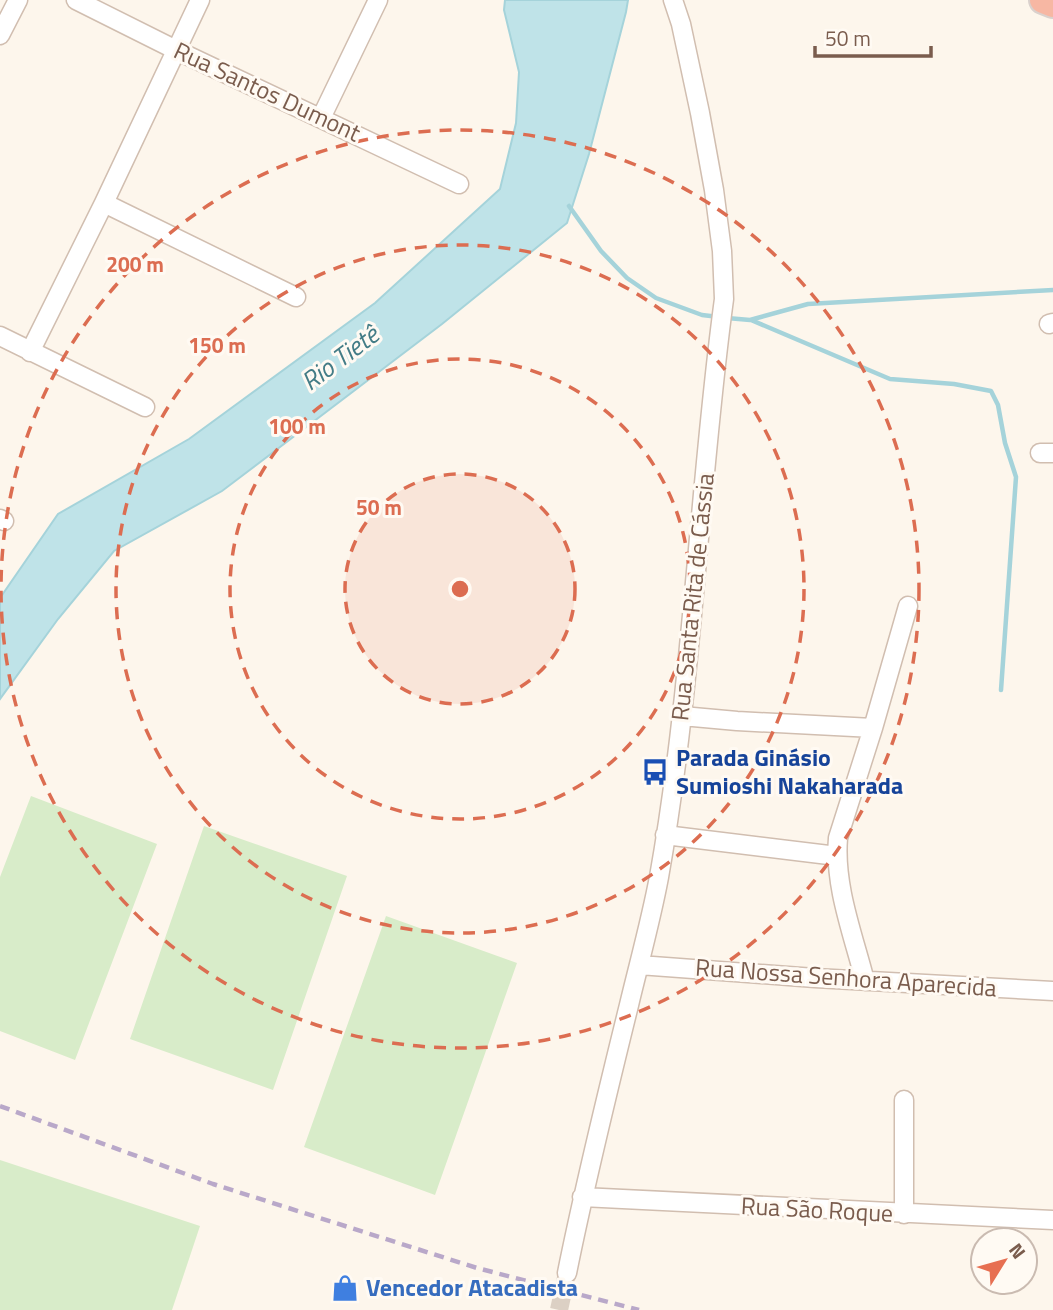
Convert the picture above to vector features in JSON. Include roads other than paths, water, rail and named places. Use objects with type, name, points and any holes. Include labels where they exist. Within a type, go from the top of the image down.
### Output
[{"type":"highway","points":[[1043,0],[1053,4]]},
{"type":"street","points":[[0,35],[18,0]]},
{"type":"street","name":"Rua Santos Dumont","points":[[76,0],[458,184]]},
{"type":"street","points":[[30,352],[200,0]]},
{"type":"street","points":[[321,118],[377,0]]},
{"type":"street","name":"Rua Santa Rita de Cássia","points":[[567,1273],[582,1197],[639,965],[666,835],[682,716],[724,299],[722,251],[714,190],[681,24],[673,0]]},
{"type":"street","points":[[104,203],[296,297]]},
{"type":"street","points":[[0,336],[145,407]]},
{"type":"street","points":[[865,981],[839,880],[838,838],[908,606]]},
{"type":"street","points":[[682,716],[873,728]]},
{"type":"street","points":[[666,835],[837,856]]},
{"type":"street","name":"Rua Nossa Senhora Aparecida","points":[[639,965],[1053,991]]},
{"type":"street","points":[[904,1100],[904,1214]]},
{"type":"street","name":"Rua São Roque","points":[[582,1197],[1053,1220]]},
{"type":"water","name":"Rio Tietê","points":[[505,0],[628,0],[589,154],[567,223],[442,324],[222,491],[114,551],[58,619],[0,699],[0,598],[58,514],[189,439],[375,303],[500,189],[516,123],[519,72],[504,10]]},
{"type":"waterway","points":[[569,206],[601,251],[627,278],[656,298],[702,315],[719,317]]},
{"type":"waterway","points":[[727,318],[750,320],[808,304],[1053,290]]},
{"type":"waterway","points":[[751,320],[890,379],[954,384],[991,391],[998,405],[1005,443],[1016,477],[1001,690]]},
{"type":"tunnel","points":[[559,1310],[567,1273]]},
{"type":"railway","points":[[0,1106],[213,1184],[477,1268],[639,1310]]},
{"type":"place","name":"Parada Ginásio Sumioshi Nakaharada","points":[[655,772]]},
{"type":"place","name":"Vencedor Atacadista","points":[[345,1288]]}]
